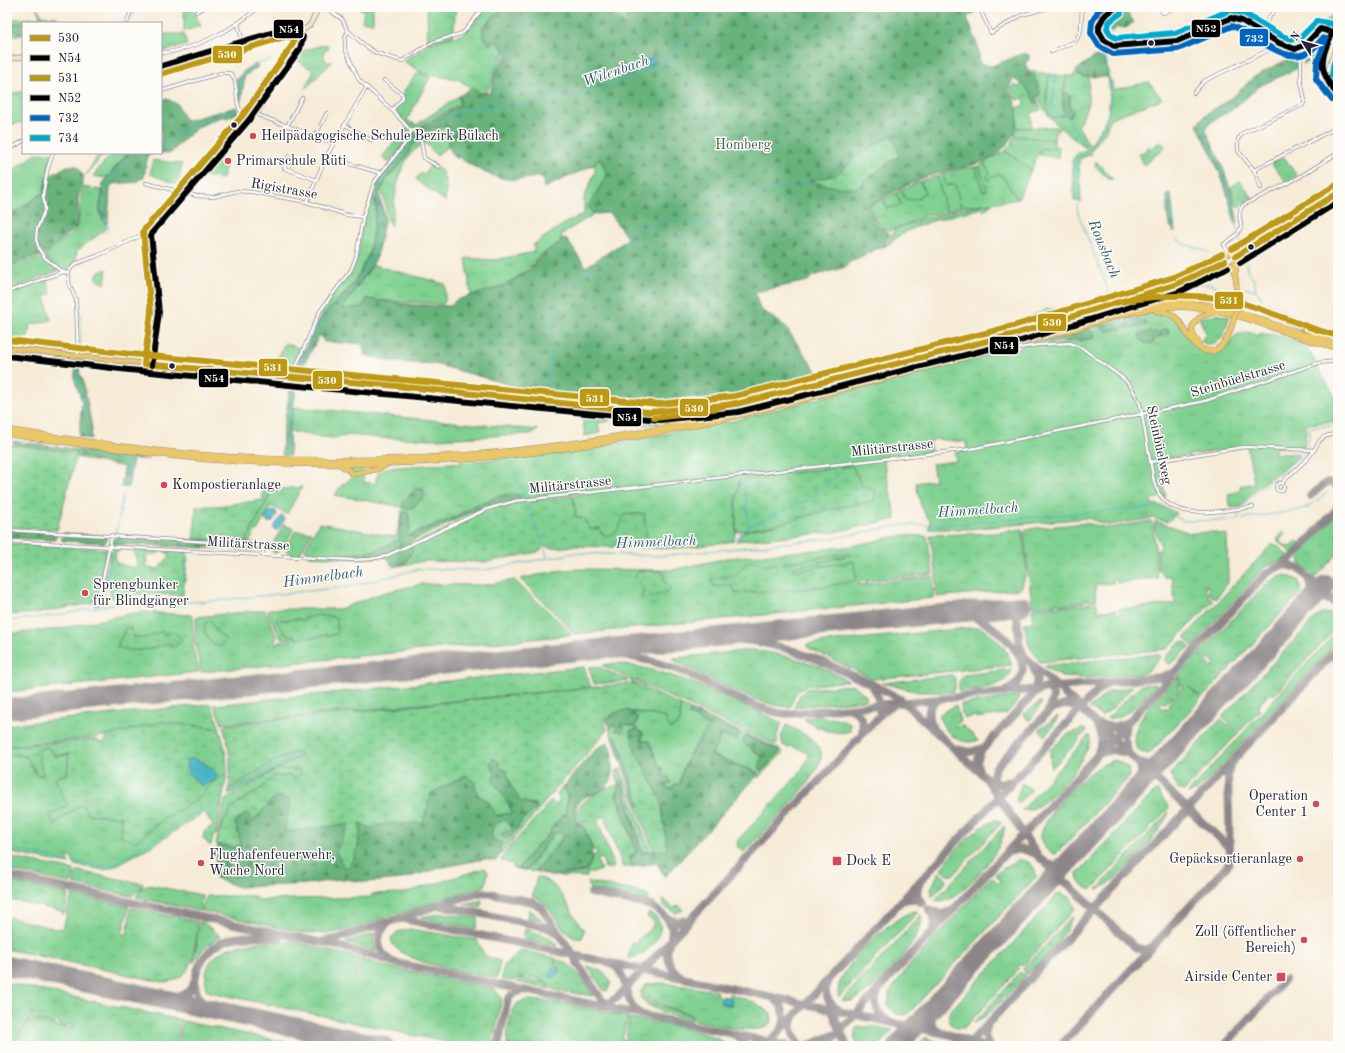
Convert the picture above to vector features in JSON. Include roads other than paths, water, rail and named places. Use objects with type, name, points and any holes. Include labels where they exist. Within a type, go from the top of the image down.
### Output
[{"type":"highway","points":[[1134,309],[1158,311],[1170,314],[1182,324],[1199,347],[1208,350],[1218,348],[1226,342],[1236,307],[1239,283],[1235,262]]},
{"type":"highway","points":[[1227,263],[1232,269],[1236,283],[1237,300]]},
{"type":"highway","points":[[7,434],[171,456],[262,462],[338,464],[390,463],[509,455],[639,436],[739,415],[979,354],[1156,302],[1188,299],[1237,300],[1338,343]]},
{"type":"highway","points":[[7,430],[159,451],[277,459],[413,458],[523,450],[619,436],[719,416],[1042,334],[1134,309],[1173,303],[1213,306],[1243,312],[1303,335],[1338,343]]},
{"type":"highway","points":[[1134,309],[1174,307],[1221,311],[1251,319],[1309,341],[1338,348]]},
{"type":"highway","points":[[1221,311],[1205,314],[1196,320],[1193,333],[1199,342],[1209,347],[1220,343],[1226,336],[1232,320]]},
{"type":"highway","points":[[338,464],[353,474],[378,470],[390,463]]},
{"type":"main road","points":[[7,348],[144,364],[292,376],[649,412],[736,404],[1015,334],[1177,284],[1227,263],[1235,262],[1236,256],[1338,193]]},
{"type":"main road","points":[[1227,263],[1225,256],[1228,253],[1233,253],[1236,256]]},
{"type":"street","points":[[127,22],[132,7]]},
{"type":"street","points":[[196,12],[205,7]]},
{"type":"street","points":[[162,53],[208,40],[238,24],[258,7]]},
{"type":"street","points":[[78,356],[76,300],[69,283],[68,273],[75,264],[97,256],[142,235],[147,226],[247,111],[293,44],[294,38],[310,25],[319,7]]},
{"type":"street","points":[[325,7],[342,19],[348,31],[370,50],[402,60],[433,42],[463,33],[484,7]]},
{"type":"street","points":[[979,7],[991,33],[1022,15],[1051,7]]},
{"type":"street","points":[[1050,52],[1076,41],[1081,30],[1082,7]]},
{"type":"street","points":[[1105,7],[1109,12]]},
{"type":"street","points":[[1116,7],[1101,21],[1099,31],[1104,40],[1114,46],[1177,41],[1231,18]]},
{"type":"street","points":[[1159,7],[1163,13],[1176,7]]},
{"type":"street","points":[[1222,7],[1231,18],[1239,20],[1290,49],[1301,48],[1318,31],[1324,29],[1336,32]]},
{"type":"street","points":[[1239,20],[1249,7]]},
{"type":"street","points":[[1260,32],[1276,7]]},
{"type":"street","points":[[1338,22],[1336,32],[1322,64],[1322,73],[1324,78],[1338,95]]},
{"type":"street","points":[[238,24],[244,50]]},
{"type":"street","points":[[348,31],[344,43],[347,54],[359,80],[366,88],[392,110],[411,130],[420,134],[424,158],[439,167]]},
{"type":"street","points":[[162,74],[285,37],[294,38]]},
{"type":"street","points":[[1194,93],[1204,81],[1273,48],[1279,43]]},
{"type":"street","points":[[1261,188],[1254,170],[1238,151],[1238,139],[1243,133],[1303,105],[1305,101],[1301,81],[1301,48]]},
{"type":"street","points":[[7,59],[22,57]]},
{"type":"street","points":[[162,91],[230,73],[234,79],[238,106],[243,115]]},
{"type":"street","points":[[384,80],[402,94],[403,98],[392,110]]},
{"type":"street","points":[[306,202],[333,143],[366,88]]},
{"type":"street","points":[[287,126],[302,98]]},
{"type":"street","points":[[247,111],[333,143]]},
{"type":"street","points":[[315,136],[328,112]]},
{"type":"street","points":[[345,125],[371,140]]},
{"type":"street","points":[[1254,170],[1338,127]]},
{"type":"street","points":[[292,376],[320,311],[351,270],[356,257],[363,217],[374,183],[408,140],[411,130]]},
{"type":"street","points":[[7,151],[22,142]]},
{"type":"street","points":[[1228,253],[1224,244],[1240,232],[1242,226],[1240,213],[1246,203],[1283,186],[1338,153]]},
{"type":"street","points":[[53,154],[48,167],[43,194],[45,210],[37,229],[36,239],[39,249],[44,257],[62,272]]},
{"type":"street","points":[[289,156],[284,168],[316,180]]},
{"type":"street","points":[[326,157],[381,173]]},
{"type":"street","name":"Rigistrasse","points":[[146,183],[197,196],[213,196],[237,191],[252,192],[306,202],[347,215],[363,217]]},
{"type":"street","points":[[142,235],[151,309],[144,364]]},
{"type":"street","points":[[7,292],[62,272],[68,273]]},
{"type":"street","name":"Steinbüelweg","points":[[979,354],[1062,343],[1070,343],[1082,348],[1124,379],[1136,394],[1142,413],[1150,462],[1157,490],[1164,499],[1174,506],[1195,514],[1253,507]]},
{"type":"street","name":"Steinbüelstrasse","points":[[1142,413],[1205,401],[1318,363],[1338,361]]},
{"type":"street","name":"Militärstrasse","points":[[7,541],[354,560],[371,559],[386,556],[487,509],[515,501],[971,449],[1142,413]]},
{"type":"street","points":[[1282,483],[1307,460],[1324,437],[1329,434],[1338,434]]},
{"type":"street","points":[[1150,462],[1244,447],[1313,450]]},
{"type":"street","points":[[7,530],[263,544],[263,555]]},
{"type":"street","points":[[94,604],[102,583],[112,535]]},
{"type":"water","points":[[652,58],[655,60],[655,63],[643,68],[642,65]]},
{"type":"water","points":[[273,510],[276,511],[277,515],[272,522],[267,522],[265,520],[266,515]]},
{"type":"water","points":[[282,515],[285,519],[278,530],[275,530],[273,528]]},
{"type":"water","points":[[193,758],[209,766],[218,776],[213,781],[201,786],[190,774],[187,768],[187,760]]},
{"type":"water","points":[[552,967],[559,968],[558,973],[554,975],[554,978],[550,977]]},
{"type":"water","points":[[722,996],[731,998],[732,1006],[720,1003]]},
{"type":"waterway","points":[[131,21],[136,7]]},
{"type":"waterway","points":[[542,12],[553,11],[564,7]]},
{"type":"waterway","name":"Wilenbach","points":[[691,34],[703,21],[703,17],[708,17],[711,12],[721,7]]},
{"type":"waterway","name":"Rousbach","points":[[1089,149],[1102,129],[1109,114],[1111,92],[1106,56],[1107,49],[1096,32],[1102,12],[1099,7]]},
{"type":"waterway","points":[[1327,27],[1330,20],[1338,13]]},
{"type":"waterway","points":[[522,29],[535,17]]},
{"type":"waterway","points":[[1308,59],[1324,33]]},
{"type":"waterway","points":[[493,72],[501,56],[517,35]]},
{"type":"waterway","name":"Wilenbach","points":[[539,103],[552,98],[569,98],[590,92],[663,64],[667,64],[671,61],[678,44],[684,43],[687,39]]},
{"type":"waterway","points":[[655,60],[664,58],[675,50]]},
{"type":"waterway","points":[[240,103],[240,76],[260,63],[272,59]]},
{"type":"waterway","points":[[1238,230],[1225,179],[1222,176],[1222,169],[1210,149],[1203,126],[1214,117],[1215,113],[1221,113],[1226,108],[1230,109],[1232,103],[1246,95],[1250,87],[1275,77],[1298,65]]},
{"type":"waterway","name":"Wilenbach","points":[[640,72],[639,69],[643,67]]},
{"type":"waterway","points":[[1045,74],[1056,76],[1051,112],[1052,115],[1057,114]]},
{"type":"waterway","points":[[481,105],[483,100]]},
{"type":"waterway","name":"Wilenbach","points":[[420,131],[431,123],[443,120],[464,110],[477,107],[530,105]]},
{"type":"waterway","points":[[162,141],[165,144],[169,142],[175,133],[197,123],[203,122],[208,118],[236,109]]},
{"type":"waterway","points":[[1059,114],[1066,115],[1084,145]]},
{"type":"waterway","name":"Wilenbach","points":[[377,190],[381,179],[398,160],[416,134]]},
{"type":"waterway","points":[[107,232],[109,230],[106,220],[102,216],[105,188],[113,174],[125,166],[135,154]]},
{"type":"waterway","name":"Rousbach","points":[[1077,201],[1075,158],[1086,154]]},
{"type":"waterway","points":[[791,185],[809,181]]},
{"type":"waterway","points":[[685,219],[701,226],[711,225],[721,221],[743,204],[762,194],[785,186]]},
{"type":"waterway","name":"Wilenbach","points":[[351,290],[364,272],[373,253],[373,239],[379,224],[377,195]]},
{"type":"waterway","points":[[1168,198],[1173,232]]},
{"type":"waterway","name":"Rousbach","points":[[1077,205],[1078,213],[1112,300]]},
{"type":"waterway","points":[[657,222],[678,216]]},
{"type":"waterway","points":[[607,259],[634,232],[654,222]]},
{"type":"waterway","points":[[1238,234],[1241,243]]},
{"type":"waterway","points":[[1176,239],[1185,244],[1209,252]]},
{"type":"waterway","points":[[1246,258],[1247,270],[1254,280],[1256,290],[1262,299]]},
{"type":"waterway","points":[[555,307],[555,301],[587,272],[603,262]]},
{"type":"waterway","points":[[71,275],[78,295],[81,322]]},
{"type":"waterway","name":"Rousbach","points":[[1165,296],[1193,285],[1214,285],[1224,292],[1232,289]]},
{"type":"waterway","name":"Rousbach","points":[[1246,288],[1256,290]]},
{"type":"waterway","name":"Wilenbach","points":[[317,330],[318,325],[350,292]]},
{"type":"waterway","points":[[1267,303],[1301,322],[1304,326]]},
{"type":"waterway","points":[[549,338],[554,315]]},
{"type":"waterway","points":[[80,345],[81,324]]},
{"type":"waterway","name":"Wilenbach","points":[[299,368],[315,333]]},
{"type":"waterway","points":[[80,346],[80,352]]},
{"type":"waterway","points":[[1306,346],[1316,362]]},
{"type":"waterway","points":[[548,347],[552,365],[548,371],[550,395]]},
{"type":"waterway","points":[[78,370],[79,359]]},
{"type":"waterway","points":[[1317,366],[1334,395],[1338,410]]},
{"type":"waterway","points":[[77,373],[90,438]]},
{"type":"waterway","name":"Wilenbach","points":[[287,429],[295,383]]},
{"type":"waterway","points":[[1308,444],[1310,427],[1338,425]]},
{"type":"waterway","name":"Wilenbach","points":[[286,435],[288,456]]},
{"type":"waterway","points":[[1243,507],[1247,500],[1306,451]]},
{"type":"waterway","points":[[104,457],[128,460],[124,488]]},
{"type":"waterway","points":[[515,471],[524,497]]},
{"type":"waterway","points":[[749,526],[807,501],[843,471]]},
{"type":"waterway","points":[[735,539],[749,526],[744,482]]},
{"type":"waterway","name":"Himmelbach","points":[[7,621],[59,615],[133,600],[202,602],[347,587],[419,569],[485,570],[575,553],[660,556],[835,538],[901,525],[957,524],[1151,507],[1162,509],[1183,521],[1235,520],[1300,510],[1313,504],[1327,493]]},
{"type":"waterway","points":[[116,533],[123,494]]},
{"type":"waterway","points":[[528,505],[543,544]]},
{"type":"waterway","name":"Himmelbach","points":[[1306,508],[1311,509]]},
{"type":"waterway","points":[[1237,519],[1241,510]]},
{"type":"waterway","points":[[114,544],[115,538]]},
{"type":"waterway","points":[[545,548],[547,557]]},
{"type":"waterway","points":[[107,580],[112,552]]},
{"type":"waterway","points":[[185,582],[188,556]]},
{"type":"waterway","points":[[102,606],[106,587]]},
{"type":"waterway","points":[[227,794],[297,753]]},
{"type":"waterway","points":[[73,862],[104,866],[114,864],[222,797]]},
{"type":"waterway","points":[[7,848],[69,861]]},
{"type":"place","name":"Heilpädagogische Schule Bezirk Bülach","points":[[253,136]]},
{"type":"place","name":"Primarschule Rüti","points":[[228,161]]},
{"type":"place","name":"Kompostieranlage","points":[[164,485]]},
{"type":"place","name":"Sprengbunker für Blindgänger","points":[[85,593]]},
{"type":"place","name":"Operation Center 1","points":[[1316,804]]},
{"type":"place","name":"Gepäcksortieranlage","points":[[1300,859]]},
{"type":"place","name":"Dock E","points":[[837,861]]},
{"type":"place","name":"Flughafenfeuerwehr, Wache Nord","points":[[201,863]]},
{"type":"place","name":"Zoll (öffentlicher Bereich)","points":[[1304,940]]},
{"type":"place","name":"Airside Center","points":[[1281,977]]},
{"type":"park label","name":"Homberg","points":[[743,145]]}]
